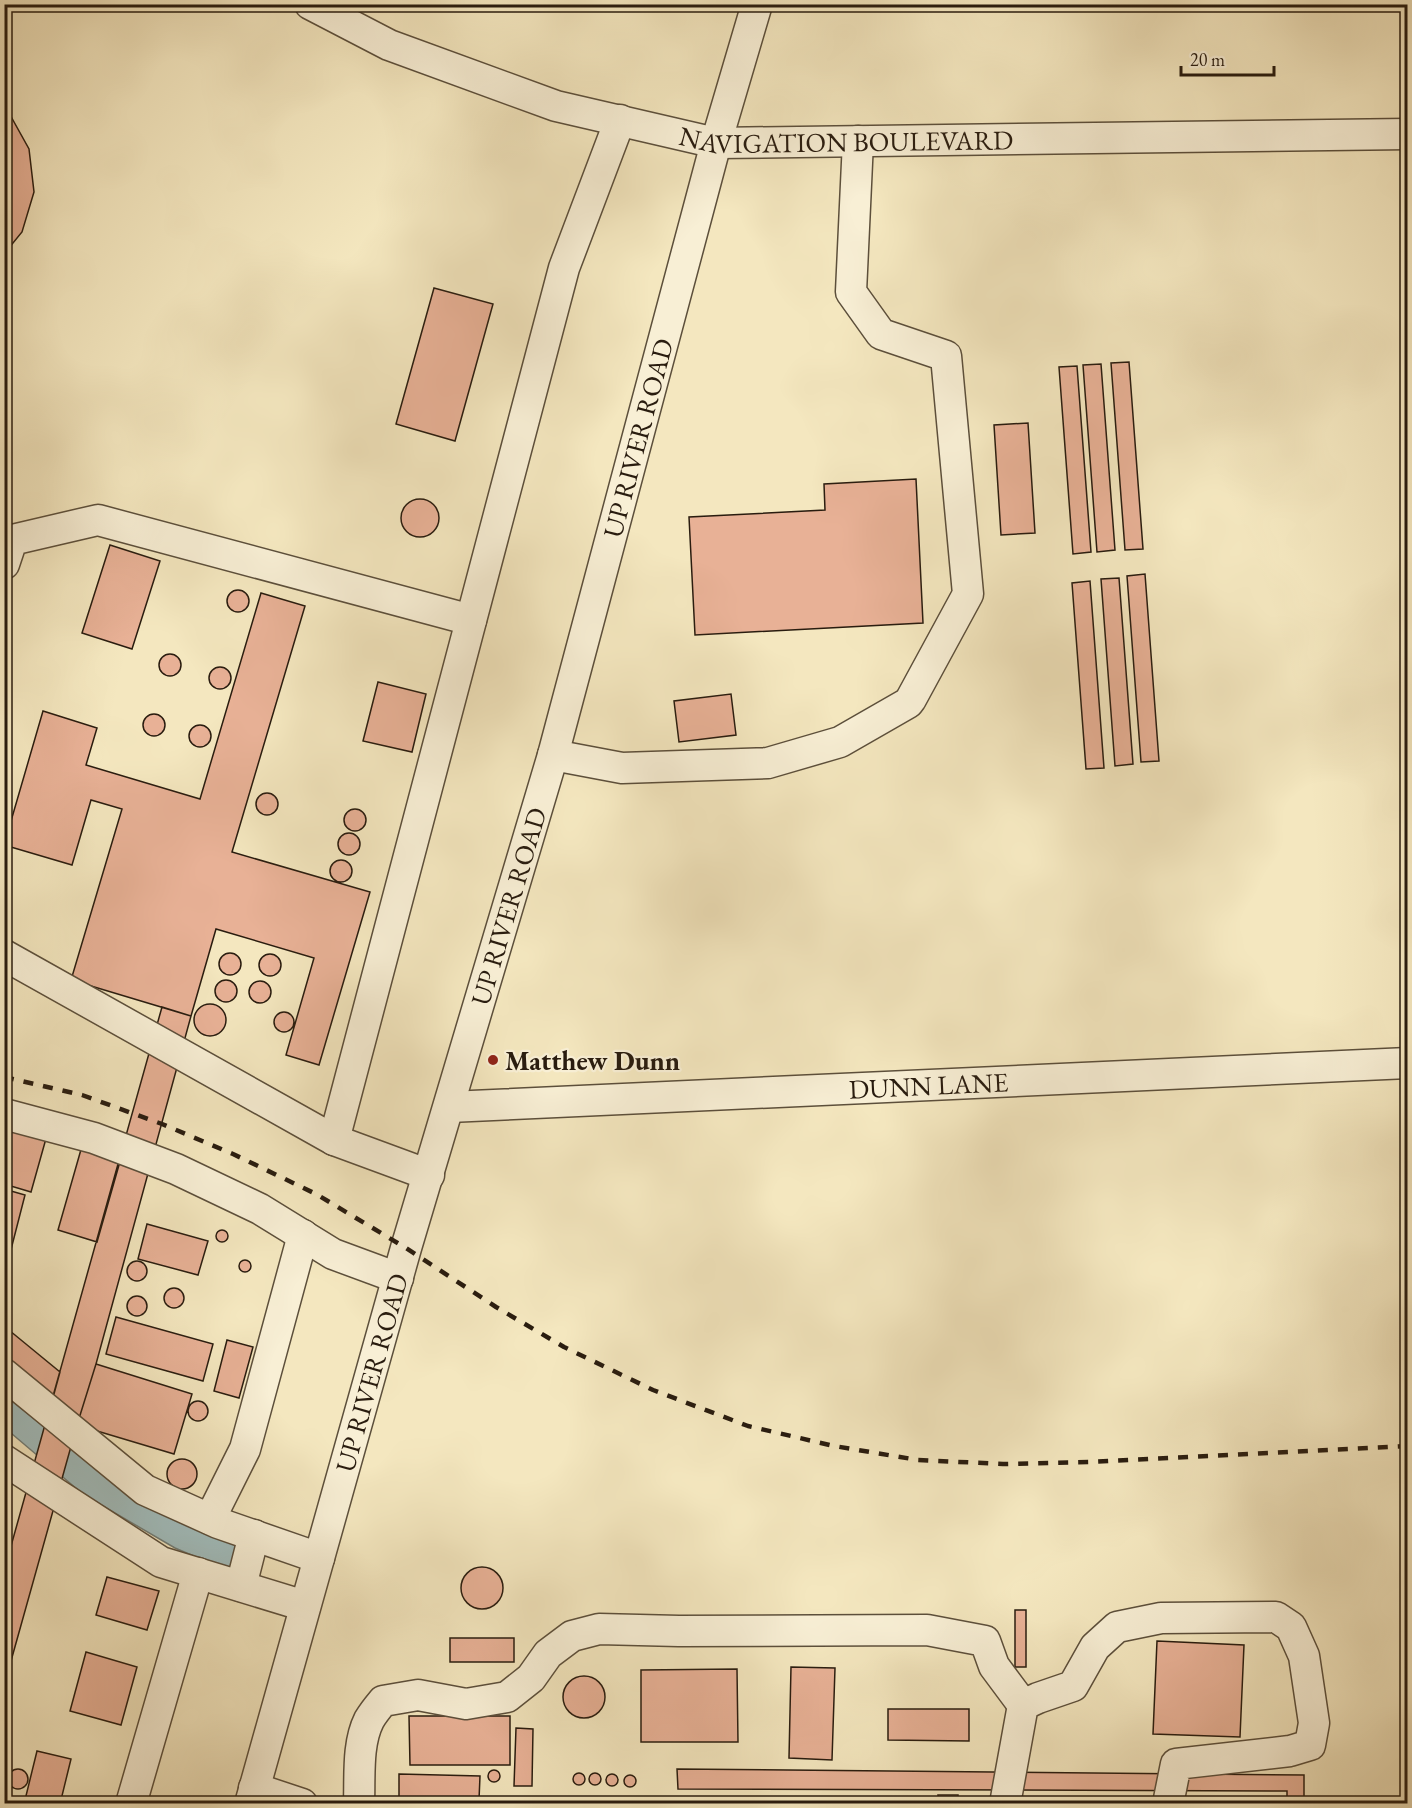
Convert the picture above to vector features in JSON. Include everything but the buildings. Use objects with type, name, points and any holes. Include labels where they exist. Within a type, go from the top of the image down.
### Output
[{"type":"street","name":"NAVIGATION BOULEVARD","points":[[310,4],[389,45],[556,106],[716,143],[1407,134]]},
{"type":"street","name":"UP RIVER ROAD","points":[[252,1796],[398,1278],[553,755],[716,143],[757,4]]},
{"type":"street","points":[[334,1140],[564,268],[620,120]]},
{"type":"street","points":[[553,755],[622,768],[768,763],[840,742],[908,703],[968,594],[946,356],[881,334],[851,292],[858,141]]},
{"type":"street","points":[[4,564],[12,540],[98,520],[471,620]]},
{"type":"street","points":[[4,955],[334,1140],[429,1175]]},
{"type":"street","name":"DUNN LANE","points":[[449,1107],[1407,1063]]},
{"type":"street","points":[[4,1113],[94,1138],[176,1169],[260,1209],[333,1254],[398,1278]]},
{"type":"street","points":[[210,1519],[245,1449],[303,1235]]},
{"type":"street","points":[[4,1374],[146,1491],[210,1519],[319,1558]]},
{"type":"street","points":[[4,1460],[161,1562],[305,1606]]},
{"type":"street","points":[[241,1586],[254,1535]]},
{"type":"street","points":[[130,1803],[198,1573]]},
{"type":"street","points":[[1023,1705],[1073,1686],[1095,1647],[1117,1627],[1161,1618],[1264,1617],[1276,1617],[1291,1627],[1304,1656],[1314,1723],[1310,1745],[1290,1750],[1176,1764],[1168,1803]]},
{"type":"street","points":[[359,1803],[361,1753],[365,1731],[370,1717],[383,1701],[418,1695],[466,1704],[507,1697],[531,1678],[548,1654],[572,1636],[599,1629],[927,1630],[986,1641],[994,1666],[1023,1705],[1005,1803]]},
{"type":"street","points":[[252,1796],[302,1803]]},
{"type":"water","points":[[4,1395],[82,1457],[239,1545],[231,1572],[175,1548],[84,1495],[5,1428]]},
{"type":"railway","points":[[4,1077],[82,1095],[162,1124],[233,1154],[316,1194],[564,1347],[653,1390],[748,1426],[834,1446],[918,1460],[1003,1464],[1090,1462],[1408,1446]]},
{"type":"place","name":"Matthew Dunn","points":[[493,1060]]}]
